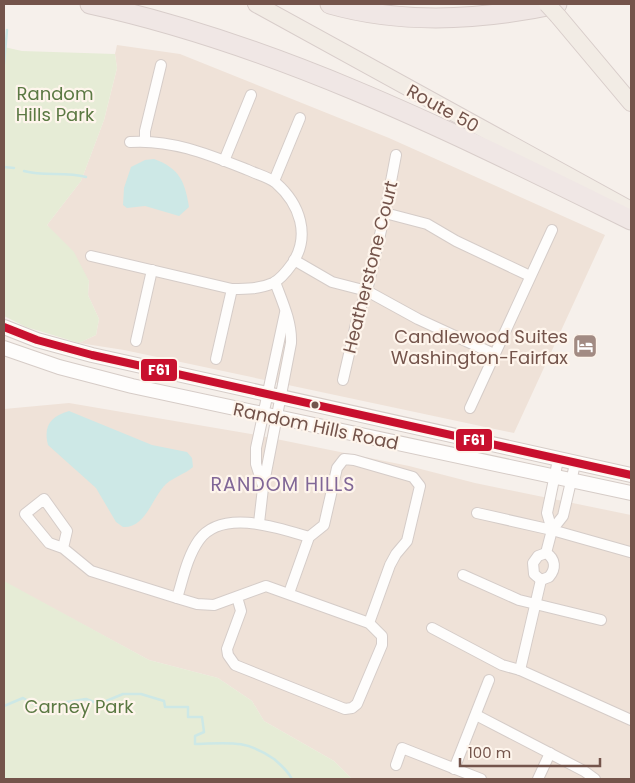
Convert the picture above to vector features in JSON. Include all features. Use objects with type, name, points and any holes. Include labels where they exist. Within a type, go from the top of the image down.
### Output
[{"type":"highway","points":[[90,4],[160,20],[232,42],[314,73],[431,123],[631,220]]},
{"type":"highway","points":[[330,4],[374,13],[447,17],[501,14],[554,8]]},
{"type":"main road","name":"Route 50","points":[[256,4],[631,210]]},
{"type":"main road","points":[[554,8],[631,103]]},
{"type":"street","points":[[145,141],[145,131],[161,65]]},
{"type":"street","points":[[224,161],[251,95]]},
{"type":"street","points":[[274,181],[300,118]]},
{"type":"street","points":[[91,256],[232,289],[250,289],[275,282],[294,260],[302,239],[302,225],[297,208],[274,181],[224,161],[166,142],[130,142]]},
{"type":"street","name":"Heatherstone Court","points":[[343,380],[385,213],[396,155]]},
{"type":"street","points":[[385,213],[427,224],[456,241],[530,276]]},
{"type":"street","points":[[470,408],[552,230]]},
{"type":"street","points":[[294,260],[332,282],[366,291],[418,319],[494,354]]},
{"type":"street","points":[[136,341],[152,270]]},
{"type":"street","points":[[259,523],[263,488],[292,333],[291,323],[285,313],[275,282]]},
{"type":"street","points":[[216,359],[232,289]]},
{"type":"street","points":[[263,488],[256,464],[256,448],[266,394],[285,313]]},
{"type":"street","name":"Random Hills Road","points":[[4,327],[74,350],[574,464],[631,475]]},
{"type":"street","name":"Random Hills Road","points":[[4,348],[59,367],[262,415],[571,482],[631,493]]},
{"type":"street","points":[[289,593],[309,537],[324,525],[337,468],[344,460],[354,460],[413,478],[420,486],[407,541],[396,554],[369,623]]},
{"type":"street","points":[[552,530],[548,512],[558,460]]},
{"type":"street","points":[[546,553],[552,530],[563,516],[574,464]]},
{"type":"street","points":[[63,548],[67,531],[44,500],[25,514],[49,543],[63,548],[91,570],[176,598],[208,605],[237,597],[251,589],[266,586],[369,623],[382,636],[382,645],[358,704],[352,708],[345,709],[235,665],[228,655],[227,649],[241,611],[237,597]]},
{"type":"street","points":[[477,512],[552,530],[630,552]]},
{"type":"street","points":[[176,598],[189,558],[200,539],[212,529],[228,524],[259,523],[309,537]]},
{"type":"street","points":[[541,580],[534,574],[533,563],[538,556],[546,553]]},
{"type":"street","points":[[541,580],[549,577],[554,568],[553,560],[546,553]]},
{"type":"street","points":[[464,575],[535,605],[601,620]]},
{"type":"street","points":[[520,670],[541,580]]},
{"type":"street","points":[[432,628],[502,665],[520,670],[631,720]]},
{"type":"street","points":[[454,769],[489,680]]},
{"type":"street","points":[[476,715],[584,771],[595,779]]},
{"type":"street","points":[[396,765],[402,748],[481,779]]},
{"type":"street","points":[[538,779],[550,753]]},
{"type":"shaded area","points":[[117,45],[180,54],[389,138],[605,235],[514,433],[124,350],[79,343],[96,335],[99,319],[88,295],[89,281],[47,225],[81,181],[104,120],[117,68],[115,54]]},
{"type":"shaded area","points":[[69,403],[251,434],[409,466],[475,483],[631,515],[631,779],[352,779],[334,761],[264,721],[252,701],[218,678],[149,660],[4,582],[4,409]]},
{"type":"green space","name":"Random Hills Park","points":[[4,47],[22,51],[115,54],[117,68],[104,120],[81,181],[47,225],[74,252],[89,281],[88,295],[99,319],[96,335],[79,343],[26,327],[4,316]]},
{"type":"green space","name":"Carney Park","points":[[4,581],[149,660],[218,678],[252,701],[264,721],[334,761],[352,779],[4,779]]},
{"type":"water","points":[[154,159],[175,171],[183,183],[189,207],[179,216],[145,206],[127,208],[123,205],[124,188],[131,167],[145,160]]},
{"type":"water","points":[[69,411],[152,445],[187,452],[192,458],[193,467],[166,484],[143,518],[131,526],[123,527],[116,522],[96,488],[48,445],[47,432],[50,423],[57,416]]},
{"type":"waterway","points":[[4,64],[7,30]]},
{"type":"waterway","points":[[4,167],[14,168]]},
{"type":"waterway","points":[[24,171],[39,174],[70,174],[86,177]]},
{"type":"waterway","points":[[4,706],[23,698],[44,710],[55,704],[86,699],[99,704],[123,694],[141,694],[164,701],[165,707],[188,707],[188,717],[202,717],[204,732],[195,736],[195,744],[236,744],[254,748],[274,759],[292,779]]},
{"type":"transit line","name":"F61","points":[[4,327],[37,340],[92,355],[631,475]]},
{"type":"place","name":"Candlewood Suites Washington-Fairfax","points":[[585,346]]},
{"type":"district","name":"RANDOM HILLS","points":[[283,484]]}]
